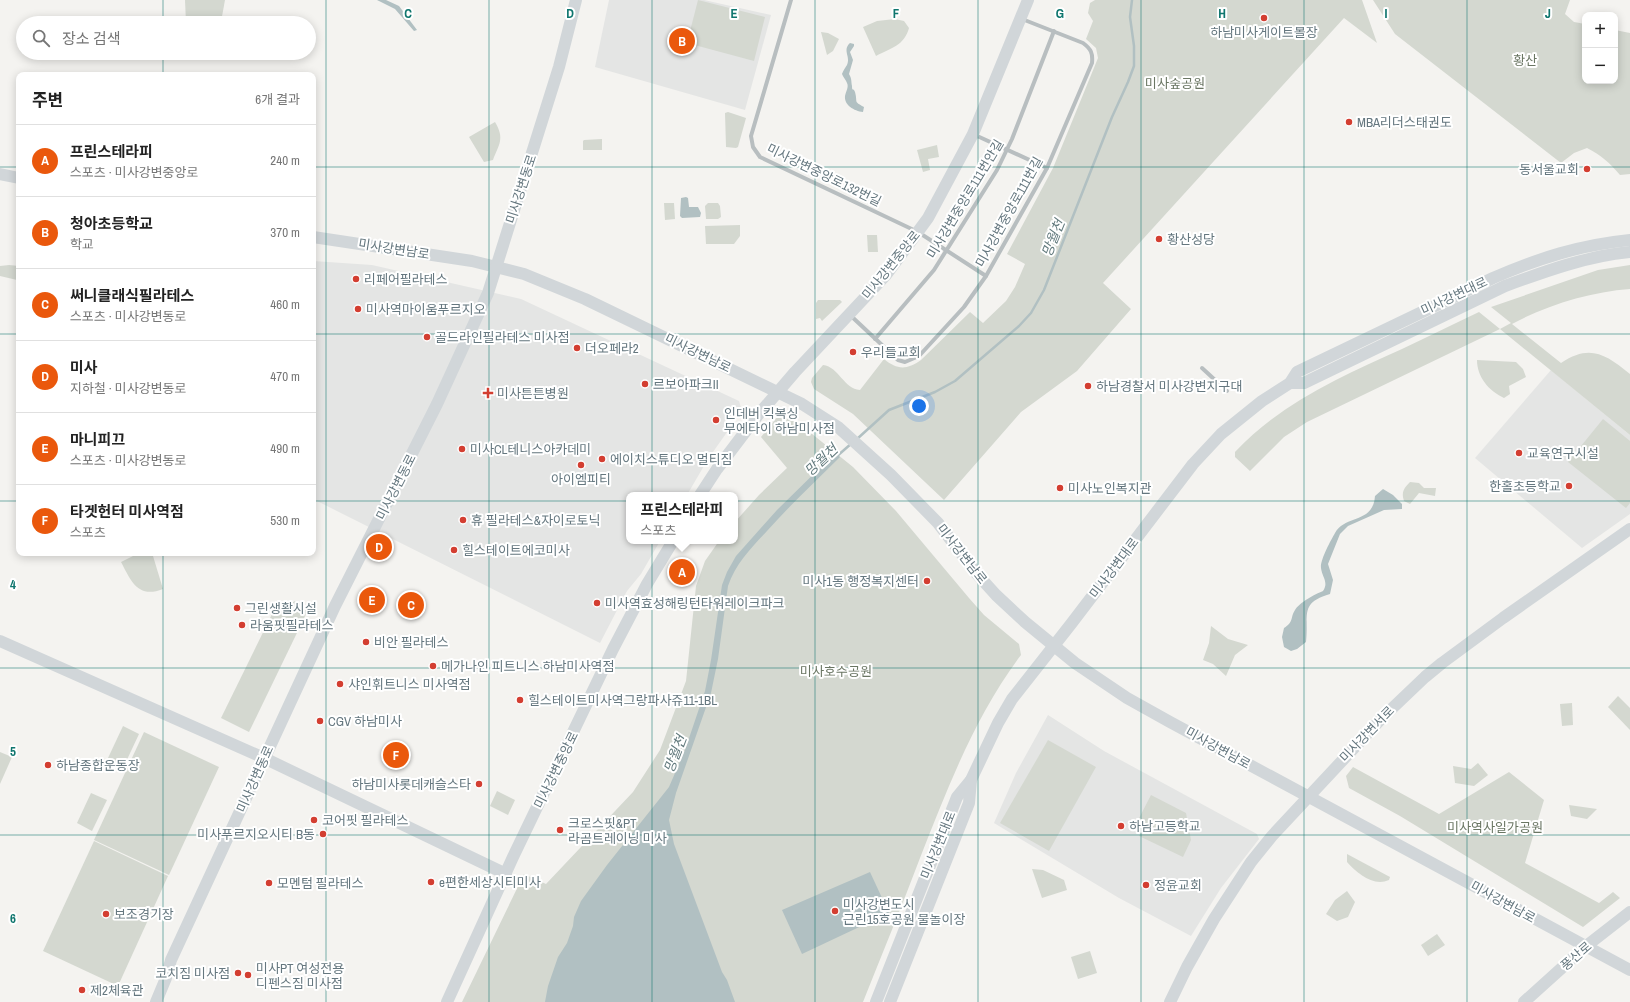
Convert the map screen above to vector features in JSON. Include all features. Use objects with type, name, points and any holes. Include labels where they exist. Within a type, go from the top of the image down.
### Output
[{"type":"main road","name":"미사강변동로","points":[[156,1002],[166,978],[171,960],[335,606],[437,404],[488,293],[559,67],[576,0]]},
{"type":"main road","name":"미사강변중앙로","points":[[702,492],[716,469],[778,392],[886,275],[928,218],[973,134],[1022,18],[1028,0]]},
{"type":"main road","points":[[0,174],[16,177]]},
{"type":"main road","name":"미사강변남로","points":[[316,237],[472,261],[524,274],[585,299],[778,392],[813,411],[838,427],[891,475],[938,523],[996,596],[1075,663],[1127,698],[1630,970]]},
{"type":"main road","name":"미사강변대로","points":[[876,1002],[957,797],[971,780],[998,723],[1012,699],[1193,464],[1208,447],[1234,422],[1290,382],[1297,372],[1520,266],[1587,245],[1630,240]]},
{"type":"main road","name":"미사강변대로","points":[[1290,382],[1304,382],[1505,286],[1531,276],[1560,266],[1601,256],[1630,252]]},
{"type":"main road","name":"미사강변서로","points":[[1170,1002],[1187,967],[1214,919],[1251,862],[1272,836],[1382,718],[1425,677],[1509,614],[1630,529]]},
{"type":"main road","name":"미사강변중앙로","points":[[446,1002],[614,649],[647,584],[671,544]]},
{"type":"main road","points":[[0,641],[264,758],[506,874]]},
{"type":"main road","name":"미사강변대로","points":[[890,1002],[970,803],[971,780]]},
{"type":"main road","name":"풍산로","points":[[1524,1002],[1585,947],[1630,912]]},
{"type":"street","name":"미사강변중앙로132번길","points":[[792,0],[751,136],[753,148],[760,157],[918,232],[986,276]]},
{"type":"street","name":"미사강변중앙로111번길","points":[[849,314],[898,360],[905,362],[919,356],[964,307],[986,276],[1047,168],[1092,63],[1093,55],[1091,48],[1083,43],[1022,18]]},
{"type":"street","name":"미사강변중앙로111번안길","points":[[875,339],[919,289],[947,251],[1007,150],[1054,31]]},
{"type":"street","points":[[973,134],[1047,168]]},
{"type":"street","points":[[1202,368],[1227,392]]},
{"type":"shaded area","points":[[377,0],[386,0],[399,6],[417,30],[414,31],[395,9]]},
{"type":"shaded area","points":[[609,0],[704,0],[771,15],[745,110],[595,67]]},
{"type":"shaded area","points":[[850,43],[854,44],[854,46],[850,52],[853,60],[849,74],[852,89],[855,92],[856,101],[864,107],[863,112],[850,107],[845,99],[848,85],[842,74],[848,62],[847,48]]},
{"type":"shaded area","points":[[681,198],[688,198],[689,207],[698,207],[701,213],[700,217],[682,218],[680,216]]},
{"type":"shaded area","points":[[316,261],[372,265],[521,299],[739,401],[742,411],[708,459],[689,492],[626,492],[626,544],[658,544],[641,574],[627,591],[600,643],[316,501]]},
{"type":"shaded area","name":"한홀초등학교","points":[[1551,370],[1630,435],[1630,514],[1582,548],[1475,458]]},
{"type":"shaded area","points":[[835,453],[840,457],[794,502],[744,556],[731,578],[728,586],[718,659],[711,693],[676,793],[669,820],[674,844],[722,972],[727,980],[735,1002],[545,1002],[548,986],[558,957],[567,943],[573,926],[574,917],[581,901],[607,865],[669,787],[685,750],[705,691],[722,585],[727,572],[736,556],[777,510]]},
{"type":"shaded area","points":[[1383,489],[1393,495],[1402,504],[1402,509],[1384,510],[1348,526],[1340,534],[1328,564],[1333,580],[1330,594],[1320,598],[1310,606],[1307,617],[1306,642],[1297,649],[1291,651],[1284,647],[1282,637],[1284,628],[1291,622],[1297,607],[1312,596],[1323,591],[1325,588],[1321,564],[1326,550],[1335,533],[1346,523],[1364,515],[1369,511],[1373,505],[1375,496]]},
{"type":"shaded area","name":"하남고등학교","points":[[1048,715],[1104,751],[1257,834],[1259,839],[1221,888],[1191,936],[1119,898],[994,823],[1016,773]]},
{"type":"shaded area","name":"미사강변도시 근린15호공원 물놀이장","points":[[870,872],[889,913],[802,954],[782,910]]},
{"type":"green space","points":[[185,0],[225,0],[222,16],[186,16]]},
{"type":"green space","points":[[698,0],[765,17],[754,61],[687,43]]},
{"type":"green space","name":"미사숲공원","points":[[1095,0],[1362,0],[1377,43],[1344,18],[1103,283],[1131,309],[1077,371],[1021,412],[944,500],[853,414],[814,389],[811,382],[812,378],[823,365],[833,370],[854,389],[860,390],[884,359],[898,367],[911,366],[921,360],[970,312],[983,323],[1006,301],[1015,287],[1025,264],[1007,254],[1053,168],[1098,58],[1096,48],[1086,39],[1093,21],[1088,13],[1090,3]]},
{"type":"green space","name":"황산","points":[[1373,0],[1570,0],[1565,14],[1574,22],[1582,23],[1582,84],[1618,84],[1618,31],[1630,33],[1630,174],[1620,175],[1597,153],[1587,148],[1574,153],[1561,163],[1395,34]]},
{"type":"green space","points":[[895,19],[904,21],[909,28],[907,34],[896,46],[876,56],[863,27],[877,21]]},
{"type":"green space","points":[[821,32],[828,33],[839,39],[833,51],[827,55]]},
{"type":"green space","points":[[728,112],[746,118],[738,147],[736,148],[726,147],[725,113]]},
{"type":"green space","points":[[495,122],[500,133],[499,145],[493,160],[484,162],[469,137]]},
{"type":"green space","points":[[602,139],[602,150],[583,150],[584,140]]},
{"type":"green space","points":[[937,145],[939,157],[928,159],[930,170],[923,172],[917,150]]},
{"type":"green space","points":[[664,203],[674,203],[675,219],[665,220]]},
{"type":"green space","points":[[708,203],[718,203],[720,206],[721,217],[718,219],[706,219],[705,206]]},
{"type":"green space","points":[[740,225],[740,236],[734,244],[706,244],[705,226]]},
{"type":"green space","points":[[867,235],[877,235],[878,252],[868,252]]},
{"type":"green space","points":[[1630,265],[1630,289],[1600,293],[1569,300],[1525,317],[1512,324],[1561,363],[1580,354],[1597,354],[1613,361],[1630,374],[1630,435],[1500,329],[1511,323],[1491,307],[1598,270]]},
{"type":"green space","points":[[0,266],[16,266],[16,280],[0,276]]},
{"type":"green space","points":[[818,300],[840,300],[842,302],[822,321],[820,318],[816,319],[816,303]]},
{"type":"green space","points":[[1479,312],[1500,329],[1307,422],[1284,437],[1250,471],[1235,457],[1235,452],[1252,435],[1272,419],[1313,392],[1335,380]]},
{"type":"green space","points":[[1477,360],[1516,362],[1523,369],[1526,377],[1509,386],[1510,394],[1504,398],[1493,392],[1485,383],[1479,372]]},
{"type":"green space","name":"미사호수공원","points":[[778,416],[796,421],[853,467],[896,511],[984,615],[1019,644],[1021,655],[990,702],[976,727],[952,779],[863,1002],[462,1002],[524,874],[546,884],[633,792],[660,750],[686,681],[696,586],[705,561],[717,544],[738,544],[738,519],[759,495],[787,468],[761,437]]},
{"type":"green space","points":[[1603,419],[1630,441],[1630,503],[1626,508],[1568,462]]},
{"type":"green space","points":[[1410,482],[1419,483],[1424,488],[1436,488],[1435,496],[1419,493],[1410,504],[1404,501],[1404,490]]},
{"type":"green space","points":[[133,556],[153,556],[163,589],[147,592],[141,590],[132,582],[121,562]]},
{"type":"green space","points":[[295,601],[309,608],[249,732],[221,718],[272,614]]},
{"type":"green space","points":[[1211,626],[1228,639],[1248,645],[1235,655],[1226,676],[1213,664],[1203,660],[1209,643]]},
{"type":"green space","points":[[1618,696],[1630,708],[1630,730],[1608,707]]},
{"type":"green space","points":[[1572,703],[1573,725],[1562,726],[1560,704]]},
{"type":"green space","points":[[123,726],[139,734],[124,766],[108,758]]},
{"type":"green space","name":"보조경기장","points":[[144,732],[219,767],[169,875],[94,840]]},
{"type":"green space","points":[[1048,740],[1096,767],[1049,851],[1000,823]]},
{"type":"green space","points":[[0,752],[12,757],[0,784]]},
{"type":"green space","points":[[1478,763],[1488,775],[1474,786],[1455,783],[1453,766],[1471,769]]},
{"type":"green space","name":"미사역사일가공원","points":[[1353,767],[1439,814],[1509,772],[1544,800],[1525,863],[1599,903],[1613,892],[1620,898],[1583,927],[1400,816],[1349,788],[1346,776]]},
{"type":"green space","points":[[497,791],[515,800],[508,815],[490,806]]},
{"type":"green space","points":[[91,793],[107,800],[92,831],[77,823]]},
{"type":"green space","points":[[1151,795],[1186,813],[1191,840],[1183,857],[1139,836],[1142,830],[1135,826]]},
{"type":"green space","points":[[1569,805],[1597,809],[1587,819],[1571,816]]},
{"type":"green space","name":"보조경기장","points":[[94,841],[168,876],[118,986],[43,951]]},
{"type":"green space","points":[[1347,854],[1390,877],[1389,880],[1377,882],[1366,878],[1347,862]]},
{"type":"green space","points":[[1032,869],[1043,870],[1064,880],[1067,890],[1042,898]]},
{"type":"green space","points":[[1347,891],[1355,902],[1348,917],[1337,921],[1326,914],[1335,900]]},
{"type":"green space","points":[[1437,934],[1445,945],[1428,956],[1421,945]]},
{"type":"green space","points":[[1090,951],[1097,973],[1078,979],[1071,957]]},
{"type":"waterway","name":"망월천","points":[[857,439],[889,410],[935,392],[955,381],[1019,326],[1031,313],[1044,290],[1112,117],[1134,66],[1134,46],[1130,17],[1132,0]]},
{"type":"waterway","name":"망월천","points":[[836,457],[852,443]]},
{"type":"place","name":"하남미사게이트볼장","points":[[1264,18]]},
{"type":"place","name":"청아초등학교","points":[[682,41]]},
{"type":"place","name":"MBA리더스태권도","points":[[1349,122]]},
{"type":"place","name":"동서울교회","points":[[1587,169]]},
{"type":"place","name":"황산성당","points":[[1159,239]]},
{"type":"place","name":"리페어필라테스","points":[[356,279]]},
{"type":"place","name":"미사역마이움푸르지오","points":[[358,309]]},
{"type":"place","name":"골드라인필라테스 미사점","points":[[427,337]]},
{"type":"place","name":"더오페라2","points":[[577,348]]},
{"type":"place","name":"우리들교회","points":[[853,352]]},
{"type":"place","name":"르보아파크II","points":[[645,384]]},
{"type":"place","name":"하남경찰서 미사강변지구대","points":[[1088,386]]},
{"type":"place","name":"미사튼튼병원","points":[[488,393]]},
{"type":"place","name":"인데버 킥복싱 무에타이 하남미사점","points":[[716,420]]},
{"type":"place","name":"미사CL테니스아카데미","points":[[462,449]]},
{"type":"place","name":"교육연구시설","points":[[1519,453]]},
{"type":"place","name":"에이치스튜디오 멀티짐","points":[[602,459]]},
{"type":"place","name":"아이엠피티","points":[[581,465]]},
{"type":"place","name":"한홀초등학교","points":[[1569,486]]},
{"type":"place","name":"미사노인복지관","points":[[1060,488]]},
{"type":"place","name":"휴 필라테스&자이로토닉","points":[[463,520]]},
{"type":"place","name":"미사","points":[[379,547]]},
{"type":"place","name":"힐스테이트에코미사","points":[[454,550]]},
{"type":"place","name":"프린스테라피","points":[[682,572]]},
{"type":"place","name":"미사1동 행정복지센터","points":[[927,581]]},
{"type":"place","name":"마니피끄","points":[[372,600]]},
{"type":"place","name":"미사역효성해링턴타워레이크파크","points":[[597,603]]},
{"type":"place","name":"써니클래식필라테스","points":[[411,605]]},
{"type":"place","name":"그린생활시설","points":[[237,608]]},
{"type":"place","name":"라움핏필라테스","points":[[242,625]]},
{"type":"place","name":"비안 필라테스","points":[[366,642]]},
{"type":"place","name":"메가나인 피트니스 하남미사역점","points":[[433,666]]},
{"type":"place","name":"샤인휘트니스 미사역점","points":[[340,684]]},
{"type":"place","name":"힐스테이트미사역그랑파사쥬11-1BL","points":[[520,700]]},
{"type":"place","name":"CGV 하남미사","points":[[320,721]]},
{"type":"place","name":"타겟헌터 미사역점","points":[[396,755]]},
{"type":"place","name":"하남종합운동장","points":[[48,765]]},
{"type":"place","name":"하남미사롯데캐슬스타","points":[[479,784]]},
{"type":"place","name":"코어핏 필라테스","points":[[314,820]]},
{"type":"place","name":"하남고등학교","points":[[1121,826]]},
{"type":"place","name":"크로스핏&PT 라곰트레이닝 미사","points":[[560,830]]},
{"type":"place","name":"미사푸르지오시티 B동","points":[[323,834]]},
{"type":"place","name":"e편한세상시티미사","points":[[431,882]]},
{"type":"place","name":"모멘텀 필라테스","points":[[269,883]]},
{"type":"place","name":"정윤교회","points":[[1146,885]]},
{"type":"place","name":"미사강변도시 근린15호공원 물놀이장","points":[[835,911]]},
{"type":"place","name":"보조경기장","points":[[106,914]]},
{"type":"place","name":"코치짐 미사점","points":[[238,973]]},
{"type":"place","name":"미사PT 여성전용 디펜스짐 미사점","points":[[248,975]]},
{"type":"place","name":"제2체육관","points":[[82,990]]}]
